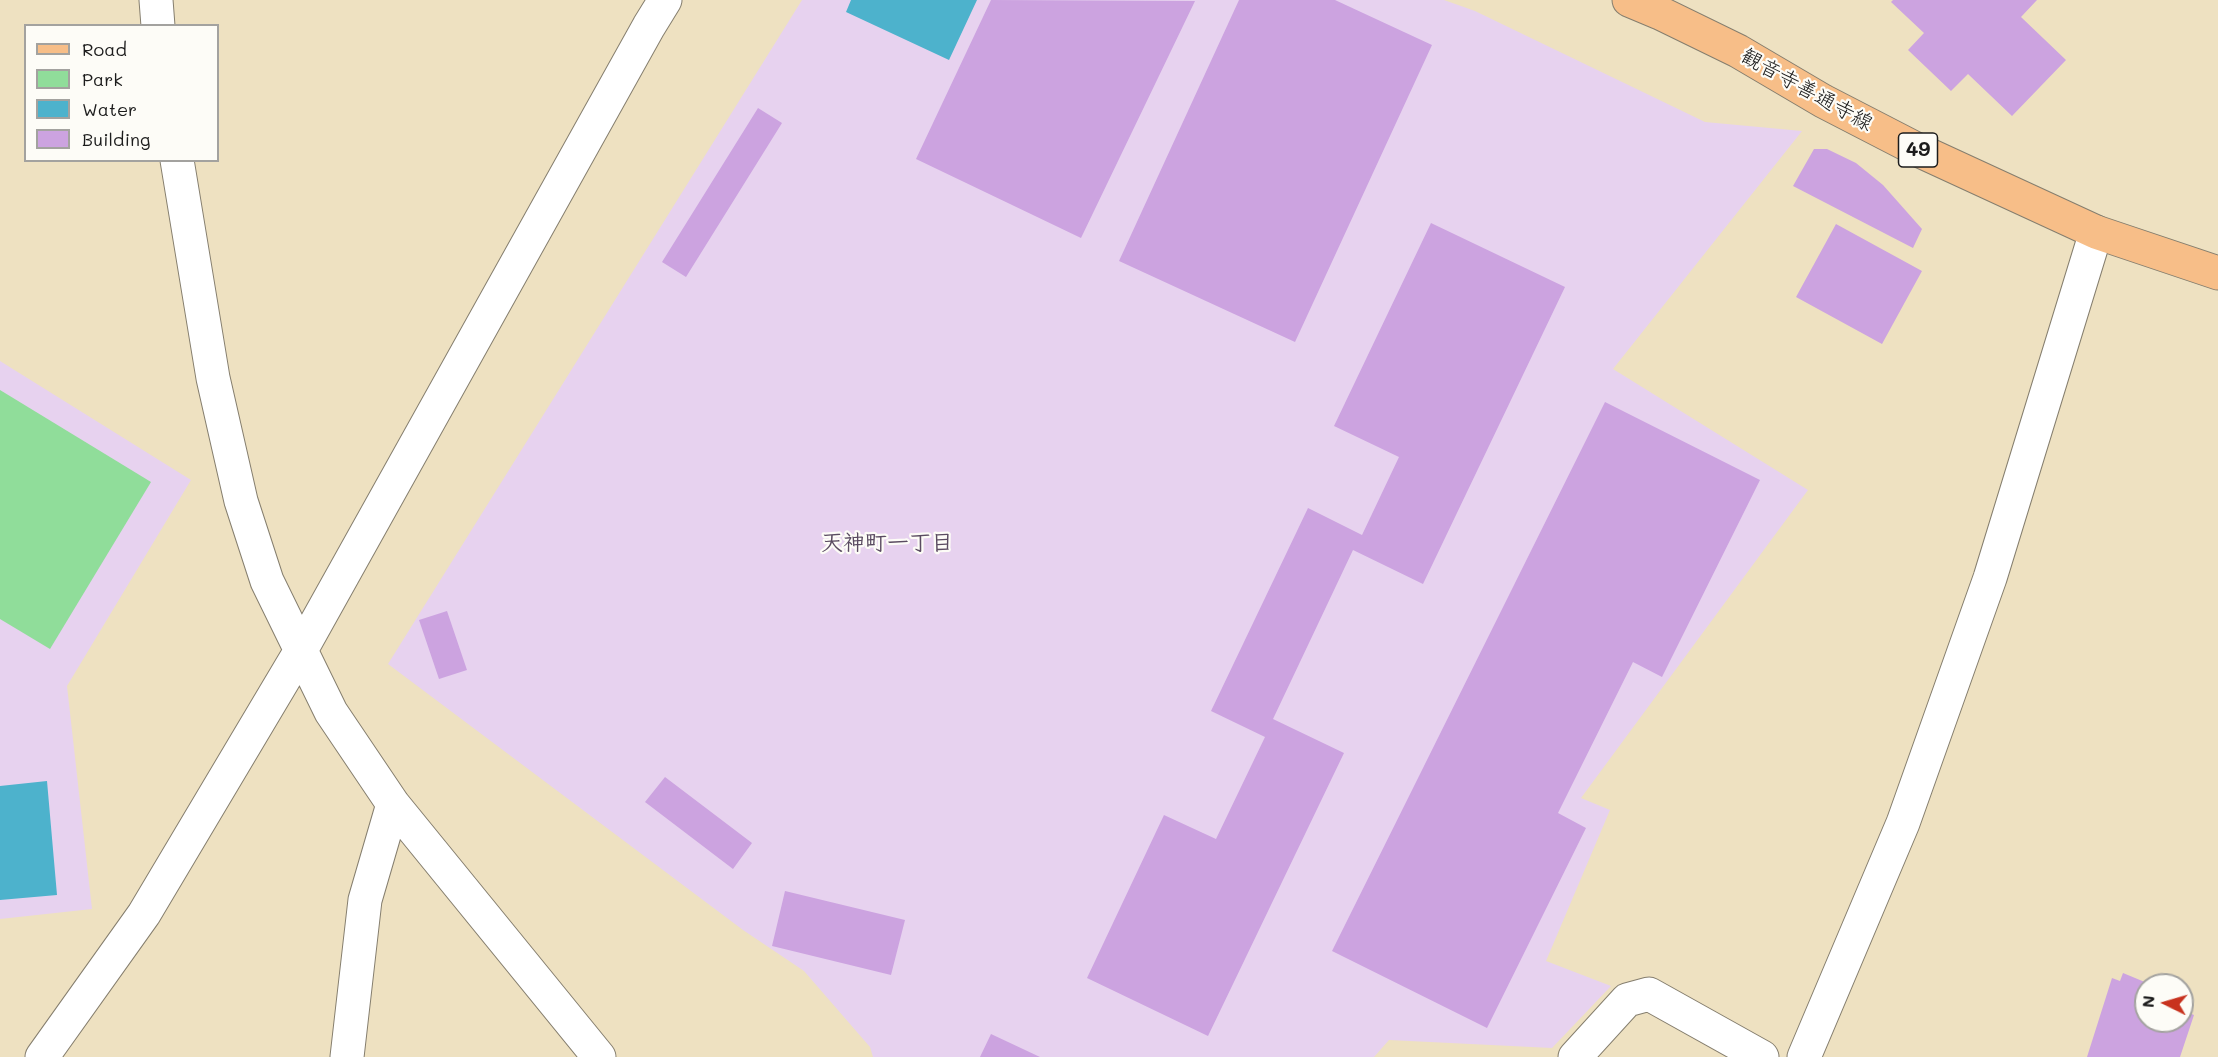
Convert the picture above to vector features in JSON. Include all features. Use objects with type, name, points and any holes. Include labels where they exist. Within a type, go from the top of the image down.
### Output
[{"type":"main road","name":"観音寺善通寺線","points":[[1629,0],[1737,51],[1823,101],[1916,149],[2096,232],[2218,273]]},
{"type":"street","points":[[156,0],[158,24]]},
{"type":"street","points":[[42,1057],[144,914],[300,652],[665,0]]},
{"type":"street","points":[[177,162],[213,378],[241,501],[267,581],[300,652],[331,712],[393,804],[598,1057]]},
{"type":"street","points":[[1804,1057],[1903,823],[1990,578],[2096,232]]},
{"type":"street","points":[[347,1057],[365,900],[393,804]]},
{"type":"street","points":[[1575,1057],[1627,1000],[1649,994],[1762,1057]]},
{"type":"shaded area","points":[[802,0],[1444,0],[1475,11],[1705,122],[1802,131],[1613,369],[1808,490],[1581,798],[1610,810],[1546,961],[1611,986],[1552,1048],[1389,1040],[1374,1057],[873,1057],[870,1047],[804,971],[743,930],[388,664]]},
{"type":"shaded area","points":[[0,361],[191,480],[67,686],[92,909],[0,919]]},
{"type":"green space","points":[[0,390],[151,482],[50,649],[0,619]]},
{"type":"water","points":[[851,0],[977,0],[949,60],[846,12]]},
{"type":"water","points":[[47,781],[57,895],[0,900],[0,786]]},
{"type":"building","points":[[991,0],[1195,1],[1081,238],[916,159]]},
{"type":"building","points":[[1239,0],[1335,0],[1432,45],[1295,342],[1119,261]]},
{"type":"building","points":[[1893,0],[2037,0],[2021,17],[2066,60],[2012,116],[1968,74],[1951,91],[1908,50],[1924,33],[1891,2]]},
{"type":"building","points":[[758,108],[782,123],[686,277],[662,262]]},
{"type":"building","points":[[1814,149],[1827,149],[1856,163],[1883,185],[1922,229],[1913,248],[1793,186]]},
{"type":"building","points":[[1431,223],[1565,287],[1423,584],[1353,550],[1273,719],[1344,753],[1208,1036],[1087,978],[1164,815],[1216,839],[1265,737],[1211,711],[1308,508],[1362,535],[1399,457],[1334,426]]},
{"type":"building","points":[[1836,224],[1922,271],[1882,344],[1796,297]]},
{"type":"building","points":[[1605,402],[1760,480],[1662,677],[1633,662],[1558,813],[1586,828],[1487,1028],[1332,951]]},
{"type":"building","points":[[447,611],[467,670],[439,679],[419,620]]},
{"type":"building","points":[[665,777],[752,843],[733,869],[645,802]]},
{"type":"building","points":[[785,891],[905,920],[891,975],[772,946]]},
{"type":"building","points":[[2123,973],[2134,978],[2134,1033],[2188,1033],[2180,1057],[2087,1057],[2112,978],[2120,981]]},
{"type":"building","points":[[991,1034],[1040,1057],[980,1057]]},
{"type":"district","name":"天神町一丁目","points":[[887,543]]}]
